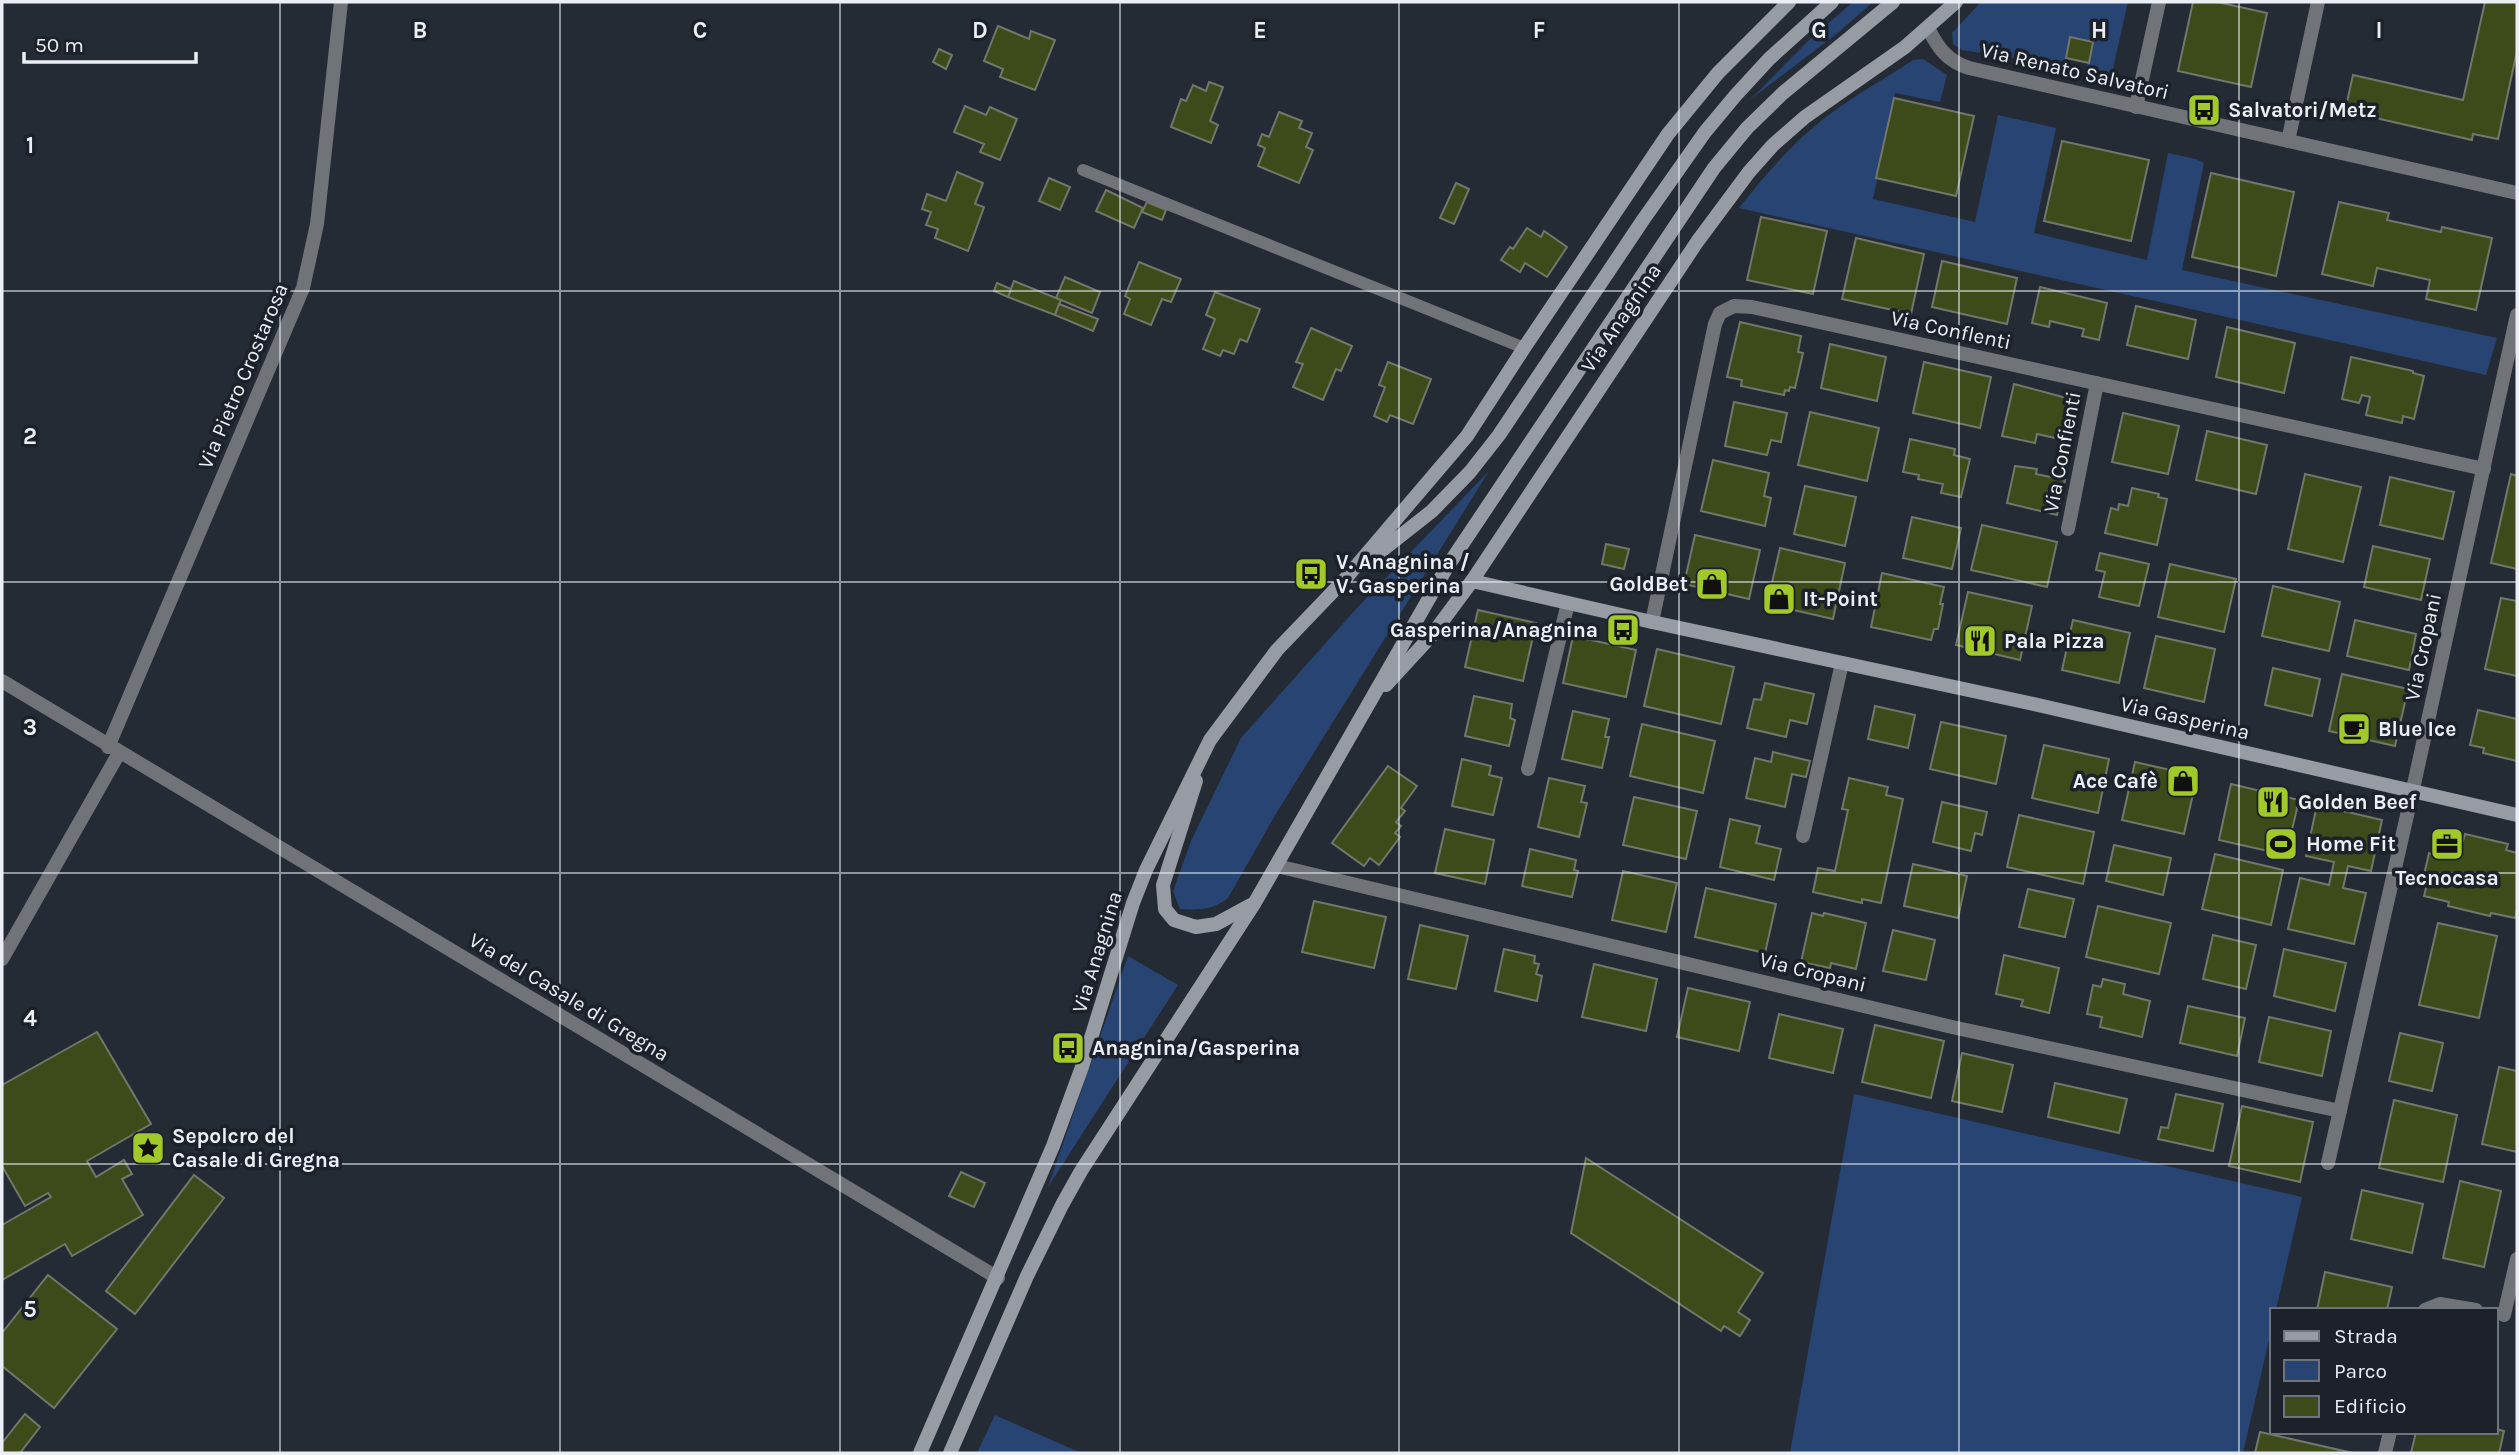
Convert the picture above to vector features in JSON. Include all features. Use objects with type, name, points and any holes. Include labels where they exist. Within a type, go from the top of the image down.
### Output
[{"type":"main road","name":"Via Anagnina","points":[[920,1453],[998,1278],[1069,1104],[1146,870],[1210,740],[1277,650],[1346,578],[1468,436],[1668,134],[1718,72],[1789,2]]},
{"type":"main road","name":"Via Anagnina","points":[[1346,578],[1414,527],[1471,472],[1705,132],[1769,59],[1832,2]]},
{"type":"main road","name":"Via Anagnina","points":[[950,1453],[1027,1276],[1062,1205],[1277,866],[1447,568],[1714,168],[1747,128],[1783,93],[1893,2]]},
{"type":"main road","name":"Via Anagnina","points":[[1369,704],[1419,649],[1472,581],[1689,253],[1749,172],[1773,145],[1805,117],[1905,47],[1956,2]]},
{"type":"main road","name":"Via Gasperina","points":[[1472,581],[2042,706],[2198,744],[2413,789],[2517,815]]},
{"type":"main road","points":[[1210,740],[1163,885],[1165,909],[1174,920],[1188,927],[1196,927],[1216,923],[1254,904]]},
{"type":"street","name":"Via Pietro Crostarosa","points":[[113,750],[303,288],[317,224],[341,2]]},
{"type":"street","points":[[2136,107],[2159,2]]},
{"type":"street","points":[[2288,141],[2318,2]]},
{"type":"street","name":"Via Renato Salvatori","points":[[1928,28],[1942,52],[1961,66],[2517,193]]},
{"type":"street","name":"Via Conflenti","points":[[1652,622],[1715,324],[1720,313],[1734,306],[1752,307],[2484,469]]},
{"type":"street","name":"Via Cropani","points":[[2328,1163],[2517,315]]},
{"type":"street","name":"Via Confienti","points":[[2068,529],[2097,383]]},
{"type":"street","points":[[1528,769],[1568,603]]},
{"type":"street","points":[[1803,836],[1842,663]]},
{"type":"street","name":"Via del Casale di Gregna","points":[[2,681],[113,750],[998,1278]]},
{"type":"street","points":[[2,959],[113,750]]},
{"type":"street","name":"Via Cropani","points":[[1277,866],[1952,1027],[2340,1111]]},
{"type":"street","points":[[2506,1316],[2517,1259]]},
{"type":"street","points":[[2431,1308],[2440,1304],[2464,1308]]},
{"type":"street","points":[[2385,1453],[2390,1434]]},
{"type":"lane","points":[[1083,170],[1524,348]]},
{"type":"green space","points":[[1853,2],[1873,2],[1839,32],[1751,99],[1811,38]]},
{"type":"green space","points":[[1981,2],[2128,2],[2112,73],[2106,77],[2085,73],[2093,43],[2070,38],[2064,66],[1962,50],[1953,44],[1952,33]]},
{"type":"green space","points":[[1923,59],[1947,75],[1940,102],[1895,93],[1873,199],[1975,222],[1998,115],[2056,128],[2034,233],[2147,260],[2168,153],[2196,159],[2204,163],[2182,270],[2497,338],[2486,375],[1739,208],[1782,158],[1817,124],[1913,60]]},
{"type":"green space","points":[[1489,471],[1277,812],[1228,898],[1206,908],[1180,909],[1173,891],[1191,841],[1241,738],[1356,609]]},
{"type":"green space","points":[[1128,956],[1178,985],[1048,1187]]},
{"type":"green space","points":[[1854,1094],[2302,1197],[2276,1308],[2270,1308],[2270,1336],[2243,1453],[1790,1453]]},
{"type":"green space","points":[[995,1415],[1081,1453],[977,1453]]},
{"type":"building","points":[[2193,2],[2217,2],[2267,13],[2251,87],[2178,71]]},
{"type":"building","points":[[2485,2],[2517,2],[2517,51],[2498,139],[2473,134],[2472,140],[2345,111],[2353,75],[2463,100]]},
{"type":"building","points":[[998,26],[1029,39],[1031,31],[1055,40],[1035,90],[1000,77],[1003,69],[984,61]]},
{"type":"building","points":[[2070,37],[2093,42],[2089,63],[2066,58]]},
{"type":"building","points":[[939,49],[952,55],[946,69],[933,62]]},
{"type":"building","points":[[1209,82],[1223,87],[1210,121],[1218,125],[1211,143],[1171,127],[1181,99],[1186,101],[1193,85],[1206,91]]},
{"type":"building","points":[[1894,98],[1974,116],[1956,196],[1876,178]]},
{"type":"building","points":[[965,106],[986,115],[990,107],[1017,119],[1000,160],[980,152],[984,144],[954,132]]},
{"type":"building","points":[[1279,112],[1302,121],[1299,128],[1312,133],[1306,147],[1313,150],[1299,183],[1258,166],[1265,148],[1258,145],[1262,134],[1269,137]]},
{"type":"building","points":[[2062,141],[2149,160],[2131,241],[2044,221]]},
{"type":"building","points":[[957,172],[983,183],[975,204],[984,207],[968,251],[935,238],[938,229],[926,225],[931,212],[922,209],[927,194],[946,201]]},
{"type":"building","points":[[2211,173],[2294,192],[2276,276],[2192,257]]},
{"type":"building","points":[[1049,178],[1070,187],[1060,210],[1039,201]]},
{"type":"building","points":[[1456,183],[1469,189],[1454,224],[1440,218]]},
{"type":"building","points":[[1106,190],[1143,208],[1134,228],[1096,211]]},
{"type":"building","points":[[1147,202],[1166,210],[1162,220],[1142,212]]},
{"type":"building","points":[[2339,202],[2389,213],[2387,220],[2441,232],[2442,227],[2492,238],[2476,310],[2426,299],[2430,280],[2377,268],[2373,286],[2322,274]]},
{"type":"building","points":[[1761,217],[1827,231],[1813,294],[1747,280]]},
{"type":"building","points":[[1527,228],[1541,237],[1544,231],[1567,247],[1547,277],[1525,263],[1520,272],[1501,260],[1510,247],[1513,249]]},
{"type":"building","points":[[1856,238],[1924,254],[1911,314],[1842,299]]},
{"type":"building","points":[[1942,261],[2017,278],[2007,324],[1932,307]]},
{"type":"building","points":[[1139,262],[1181,279],[1171,302],[1162,299],[1151,325],[1124,314],[1130,299],[1125,296]]},
{"type":"building","points":[[1065,277],[1100,292],[1092,313],[1056,298]]},
{"type":"building","points":[[1014,281],[1061,300],[1055,315],[1008,297]]},
{"type":"building","points":[[997,283],[1011,289],[1008,297],[994,291]]},
{"type":"building","points":[[2040,287],[2107,303],[2099,340],[2082,336],[2084,329],[2050,321],[2049,327],[2032,323]]},
{"type":"building","points":[[1215,292],[1260,309],[1247,342],[1240,339],[1234,354],[1223,350],[1220,356],[1203,349],[1215,319],[1206,315]]},
{"type":"building","points":[[1059,304],[1098,319],[1093,331],[1055,315]]},
{"type":"building","points":[[2136,306],[2196,320],[2188,359],[2127,345]]},
{"type":"building","points":[[1740,322],[1801,336],[1798,352],[1803,353],[1795,388],[1785,390],[1784,395],[1741,386],[1742,380],[1727,377]]},
{"type":"building","points":[[2227,327],[2295,343],[2284,393],[2216,377]]},
{"type":"building","points":[[1311,328],[1352,346],[1341,371],[1336,369],[1323,400],[1293,387],[1303,364],[1296,362]]},
{"type":"building","points":[[1830,344],[1886,357],[1877,401],[1821,388]]},
{"type":"building","points":[[2351,357],[2424,376],[2414,419],[2403,416],[2402,423],[2366,415],[2370,397],[2362,395],[2359,403],[2342,399]]},
{"type":"building","points":[[1388,362],[1431,379],[1413,424],[1390,415],[1387,422],[1374,416],[1385,387],[1379,385]]},
{"type":"building","points":[[1924,362],[1991,377],[1980,428],[1913,413]]},
{"type":"building","points":[[2014,384],[2078,401],[2069,441],[2037,434],[2035,443],[2002,436]]},
{"type":"building","points":[[1734,402],[1787,413],[1781,442],[1771,440],[1767,455],[1725,446]]},
{"type":"building","points":[[1810,412],[1879,428],[1867,481],[1798,465]]},
{"type":"building","points":[[2123,413],[2179,426],[2168,474],[2112,462]]},
{"type":"building","points":[[2207,431],[2267,445],[2256,494],[2196,480]]},
{"type":"building","points":[[1910,439],[1955,449],[1954,455],[1970,459],[1961,497],[1941,493],[1943,484],[1918,479],[1919,475],[1903,472]]},
{"type":"building","points":[[1713,460],[1769,473],[1764,496],[1771,498],[1765,526],[1701,511]]},
{"type":"building","points":[[2015,466],[2037,469],[2036,474],[2065,480],[2057,515],[2007,503]]},
{"type":"building","points":[[2305,474],[2361,487],[2343,562],[2288,549]]},
{"type":"building","points":[[2511,474],[2517,476],[2517,569],[2491,563]]},
{"type":"building","points":[[2390,477],[2454,492],[2443,539],[2380,525]]},
{"type":"building","points":[[1805,486],[1856,497],[1845,546],[1794,534]]},
{"type":"building","points":[[2132,488],[2159,494],[2158,497],[2167,499],[2157,545],[2105,533],[2111,508],[2118,510],[2119,504],[2128,506]]},
{"type":"building","points":[[1912,517],[1961,528],[1952,569],[1903,558]]},
{"type":"building","points":[[1982,525],[2057,542],[2047,587],[1971,570]]},
{"type":"building","points":[[1695,535],[1760,550],[1749,599],[1684,584]]},
{"type":"building","points":[[1606,544],[1629,549],[1624,569],[1602,564]]},
{"type":"building","points":[[2373,546],[2430,559],[2421,600],[2364,587]]},
{"type":"building","points":[[1780,548],[1845,563],[1833,619],[1767,604]]},
{"type":"building","points":[[2100,553],[2149,564],[2139,606],[2099,597],[2105,572],[2096,570]]},
{"type":"building","points":[[2170,564],[2236,579],[2224,632],[2158,617]]},
{"type":"building","points":[[1882,573],[1944,587],[1938,629],[1934,629],[1931,640],[1871,627]]},
{"type":"building","points":[[2273,586],[2340,602],[2329,651],[2262,636]]},
{"type":"building","points":[[1968,592],[2032,606],[2020,660],[1956,645]]},
{"type":"building","points":[[2501,598],[2517,601],[2517,676],[2485,669]]},
{"type":"building","points":[[1478,610],[1536,623],[1523,681],[1465,667]]},
{"type":"building","points":[[2073,620],[2130,633],[2119,683],[2062,670]]},
{"type":"building","points":[[2355,620],[2416,634],[2409,670],[2347,656]]},
{"type":"building","points":[[1573,636],[1636,650],[1626,697],[1563,683]]},
{"type":"building","points":[[2156,636],[2215,649],[2204,702],[2144,688]]},
{"type":"building","points":[[1657,649],[1734,667],[1721,724],[1644,706]]},
{"type":"building","points":[[2273,668],[2320,679],[2312,716],[2265,705]]},
{"type":"building","points":[[2342,674],[2408,689],[2395,746],[2329,731]]},
{"type":"building","points":[[1765,683],[1814,694],[1807,724],[1790,720],[1786,737],[1747,728],[1754,699],[1761,700]]},
{"type":"building","points":[[1474,696],[1512,704],[1510,718],[1515,720],[1509,746],[1465,736]]},
{"type":"building","points":[[1875,706],[1915,715],[1908,748],[1868,739]]},
{"type":"building","points":[[2478,710],[2517,719],[2517,761],[2483,753],[2484,748],[2470,745]]},
{"type":"building","points":[[1573,711],[1609,719],[1605,737],[1609,737],[1602,768],[1562,759]]},
{"type":"building","points":[[1941,722],[2006,736],[1996,784],[1930,769]]},
{"type":"building","points":[[1642,724],[1715,741],[1703,793],[1630,776]]},
{"type":"building","points":[[2044,745],[2109,759],[2098,813],[2032,798]]},
{"type":"building","points":[[1773,752],[1810,761],[1806,777],[1792,774],[1785,807],[1746,798],[1755,758],[1771,762]]},
{"type":"building","points":[[1462,759],[1491,766],[1489,775],[1502,778],[1493,815],[1452,806]]},
{"type":"building","points":[[2135,762],[2197,776],[2184,834],[2122,820]]},
{"type":"building","points":[[1388,766],[1417,786],[1401,808],[1405,811],[1396,822],[1401,826],[1395,833],[1400,837],[1379,865],[1370,858],[1364,866],[1332,843]]},
{"type":"building","points":[[1549,778],[1585,786],[1581,802],[1587,803],[1579,837],[1538,827]]},
{"type":"building","points":[[1849,778],[1888,787],[1886,795],[1903,799],[1881,903],[1862,899],[1862,903],[1813,892],[1818,868],[1835,871],[1848,810],[1842,809]]},
{"type":"building","points":[[2231,784],[2299,800],[2286,855],[2219,840]]},
{"type":"building","points":[[1634,797],[1697,811],[1686,859],[1623,845]]},
{"type":"building","points":[[1942,802],[1987,812],[1982,835],[1975,833],[1971,851],[1933,842]]},
{"type":"building","points":[[2317,805],[2382,820],[2371,871],[2348,866],[2343,888],[2366,893],[2354,944],[2288,929],[2300,878],[2329,885],[2334,862],[2306,856]]},
{"type":"building","points":[[2019,815],[2094,832],[2083,884],[2007,867]]},
{"type":"building","points":[[1730,819],[1760,826],[1756,843],[1781,849],[1774,880],[1720,867]]},
{"type":"building","points":[[1445,829],[1494,840],[1485,884],[1435,873]]},
{"type":"building","points":[[2465,834],[2508,844],[2506,850],[2517,853],[2515,918],[2491,913],[2490,916],[2448,906],[2449,902],[2424,896],[2429,876],[2424,875],[2429,853],[2434,855],[2439,835],[2463,841]]},
{"type":"building","points":[[2114,845],[2171,858],[2163,895],[2106,881]]},
{"type":"building","points":[[1530,849],[1576,860],[1574,870],[1578,871],[1572,897],[1522,886]]},
{"type":"building","points":[[2215,854],[2283,870],[2271,925],[2202,909]]},
{"type":"building","points":[[1913,864],[1967,876],[1958,918],[1904,906]]},
{"type":"building","points":[[1623,871],[1677,883],[1666,932],[1612,920]]},
{"type":"building","points":[[1706,888],[1776,904],[1765,953],[1695,937]]},
{"type":"building","points":[[2028,889],[2074,899],[2065,937],[2019,927]]},
{"type":"building","points":[[1314,901],[1386,917],[1374,968],[1302,952]]},
{"type":"building","points":[[2098,906],[2171,923],[2159,974],[2086,957]]},
{"type":"building","points":[[1812,913],[1823,916],[1824,913],[1866,923],[1856,969],[1831,963],[1830,968],[1801,962]]},
{"type":"building","points":[[2438,923],[2497,936],[2479,1018],[2419,1005]]},
{"type":"building","points":[[1420,925],[1468,936],[1456,989],[1408,979]]},
{"type":"building","points":[[1893,930],[1935,940],[1926,980],[1883,971]]},
{"type":"building","points":[[2213,935],[2256,945],[2246,989],[2203,979]]},
{"type":"building","points":[[1504,949],[1535,956],[1534,963],[1539,964],[1536,974],[1542,976],[1537,1001],[1495,991]]},
{"type":"building","points":[[2284,949],[2346,963],[2335,1011],[2274,996]]},
{"type":"building","points":[[2004,955],[2059,968],[2049,1013],[2021,1006],[2023,1000],[1996,994]]},
{"type":"building","points":[[1594,964],[1657,979],[1646,1031],[1582,1017]]},
{"type":"building","points":[[2103,979],[2125,984],[2123,994],[2150,1001],[2142,1037],[2100,1027],[2102,1017],[2087,1014],[2093,985],[2101,987]]},
{"type":"building","points":[[1688,988],[1750,1002],[1739,1051],[1677,1037]]},
{"type":"building","points":[[2188,1006],[2245,1018],[2237,1056],[2180,1043]]},
{"type":"building","points":[[1779,1014],[1843,1029],[1833,1073],[1769,1058]]},
{"type":"building","points":[[2269,1017],[2331,1031],[2322,1076],[2259,1062]]},
{"type":"building","points":[[1875,1025],[1944,1041],[1931,1098],[1862,1082]]},
{"type":"building","points":[[97,1032],[151,1124],[87,1161],[96,1177],[124,1160],[132,1174],[122,1179],[143,1215],[72,1256],[65,1244],[2,1280],[2,1225],[51,1197],[48,1193],[25,1206],[2,1166],[2,1085]]},
{"type":"building","points":[[2400,1033],[2443,1043],[2432,1091],[2389,1081]]},
{"type":"building","points":[[1962,1053],[2013,1065],[2002,1112],[1952,1101]]},
{"type":"building","points":[[2499,1067],[2517,1071],[2517,1152],[2482,1144]]},
{"type":"building","points":[[2055,1083],[2127,1099],[2119,1133],[2048,1117]]},
{"type":"building","points":[[2176,1094],[2223,1104],[2213,1151],[2158,1139],[2161,1127],[2168,1128]]},
{"type":"building","points":[[2394,1100],[2457,1115],[2443,1182],[2379,1168]]},
{"type":"building","points":[[2242,1106],[2313,1122],[2300,1182],[2229,1166]]},
{"type":"building","points":[[1586,1158],[1763,1273],[1738,1312],[1750,1320],[1740,1336],[1724,1326],[1721,1331],[1571,1233]]},
{"type":"building","points":[[961,1172],[985,1183],[974,1207],[949,1196]]},
{"type":"building","points":[[194,1175],[224,1198],[135,1314],[106,1291]]},
{"type":"building","points":[[2460,1181],[2501,1191],[2484,1267],[2443,1258]]},
{"type":"building","points":[[2362,1190],[2423,1204],[2412,1253],[2351,1239]]},
{"type":"building","points":[[2325,1272],[2392,1287],[2387,1308],[2317,1308]]},
{"type":"building","points":[[48,1275],[117,1329],[54,1408],[2,1366],[2,1333]]},
{"type":"building","points":[[25,1414],[40,1427],[20,1453],[2,1453],[2,1443]]},
{"type":"building","points":[[2498,1430],[2504,1431],[2499,1453],[2411,1453],[2416,1434],[2498,1434]]},
{"type":"building","points":[[2260,1432],[2353,1453],[2255,1453]]},
{"type":"place","name":"Salvatori/Metz","points":[[2204,110]]},
{"type":"place","name":"V. Anagnina / V. Gasperina","points":[[1311,574]]},
{"type":"place","name":"GoldBet","points":[[1712,584]]},
{"type":"place","name":"It-Point","points":[[1779,599]]},
{"type":"place","name":"Gasperina/Anagnina","points":[[1623,630]]},
{"type":"place","name":"Pala Pizza","points":[[1980,641]]},
{"type":"place","name":"Blue Ice","points":[[2354,729]]},
{"type":"place","name":"Ace Cafè","points":[[2183,781]]},
{"type":"place","name":"Golden Beef","points":[[2273,802]]},
{"type":"place","name":"Home Fit","points":[[2281,844]]},
{"type":"place","name":"Tecnocasa","points":[[2447,844]]},
{"type":"place","name":"Anagnina/Gasperina","points":[[1068,1048]]},
{"type":"place","name":"Sepolcro del Casale di Gregna","points":[[148,1148]]}]
